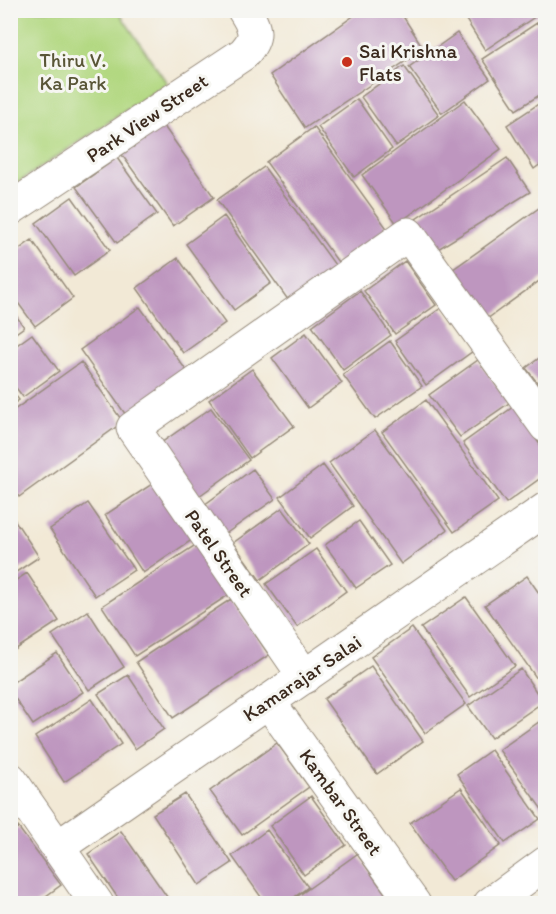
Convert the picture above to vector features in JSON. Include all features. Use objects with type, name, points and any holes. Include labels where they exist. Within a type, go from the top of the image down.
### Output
[{"type":"street","name":"Park View Street","points":[[10,210],[243,54],[252,44],[254,37],[252,24],[244,10]]},
{"type":"street","name":"Patel Street","points":[[305,677],[133,428],[408,234],[546,426]]},
{"type":"street","name":"Kamarajar Salai","points":[[58,847],[546,509]]},
{"type":"street","name":"Kambar Street","points":[[268,701],[414,903]]},
{"type":"street","points":[[10,779],[97,903]]},
{"type":"street","points":[[490,903],[546,863]]},
{"type":"green space","name":"Thiru V. Ka Park","points":[[11,10],[118,11],[167,83],[11,187]]},
{"type":"building","name":"Sai Krishna Flats","points":[[362,10],[399,10],[424,49],[305,128],[270,75]]},
{"type":"building","points":[[470,10],[545,10],[485,50],[463,15]]},
{"type":"building","points":[[546,17],[546,91],[516,110],[482,59]]},
{"type":"building","points":[[457,33],[490,79],[442,113],[409,67]]},
{"type":"building","points":[[404,66],[439,115],[396,146],[361,97]]},
{"type":"building","points":[[357,99],[392,149],[354,177],[318,127]]},
{"type":"building","points":[[546,99],[546,160],[534,169],[507,125]]},
{"type":"building","points":[[465,100],[501,149],[397,224],[362,175]]},
{"type":"building","points":[[163,125],[214,197],[173,226],[122,155]]},
{"type":"building","points":[[314,127],[391,234],[343,269],[266,162]]},
{"type":"building","points":[[117,158],[157,214],[117,243],[76,187]]},
{"type":"building","points":[[507,158],[530,192],[438,249],[416,219]]},
{"type":"building","points":[[264,167],[338,269],[291,304],[217,200]]},
{"type":"building","points":[[72,197],[110,250],[74,276],[36,223]]},
{"type":"building","points":[[546,203],[546,276],[487,319],[452,270]]},
{"type":"building","points":[[224,216],[271,283],[234,310],[186,244]]},
{"type":"building","points":[[32,240],[73,298],[35,326],[10,292],[10,256]]},
{"type":"building","points":[[178,258],[225,323],[183,353],[137,288]]},
{"type":"building","points":[[405,261],[436,305],[395,334],[364,291]]},
{"type":"building","points":[[360,291],[391,335],[343,370],[312,326]]},
{"type":"building","points":[[10,307],[24,327],[10,337]]},
{"type":"building","points":[[140,307],[189,374],[128,418],[80,350]]},
{"type":"building","points":[[441,308],[473,351],[426,385],[395,341]]},
{"type":"building","points":[[306,333],[342,383],[308,408],[272,358]]},
{"type":"building","points":[[32,334],[59,371],[23,397],[10,380],[10,350]]},
{"type":"building","points":[[390,341],[422,386],[375,419],[343,375]]},
{"type":"building","points":[[546,353],[546,394],[526,368]]},
{"type":"building","points":[[478,360],[509,403],[460,437],[429,395]]},
{"type":"building","points":[[81,362],[123,422],[19,497],[10,485],[10,413]]},
{"type":"building","points":[[252,369],[294,426],[250,458],[209,400]]},
{"type":"building","points":[[10,388],[19,400],[10,406]]},
{"type":"building","points":[[426,400],[498,501],[454,532],[382,432]]},
{"type":"building","points":[[513,407],[546,453],[546,474],[506,503],[463,443]]},
{"type":"building","points":[[211,408],[249,460],[199,496],[161,443]]},
{"type":"building","points":[[375,430],[447,530],[401,564],[329,463]]},
{"type":"building","points":[[323,465],[353,506],[310,538],[280,497]]},
{"type":"building","points":[[253,469],[275,499],[221,537],[200,508]]},
{"type":"building","points":[[155,482],[193,539],[143,573],[105,515]]},
{"type":"building","points":[[88,503],[134,570],[95,596],[50,529]]},
{"type":"building","points":[[282,508],[309,544],[260,580],[233,543]]},
{"type":"building","points":[[10,513],[39,557],[10,576]]},
{"type":"building","points":[[359,521],[390,565],[356,588],[325,545]]},
{"type":"building","points":[[197,544],[230,594],[135,656],[102,606]]},
{"type":"building","points":[[316,549],[346,591],[297,627],[266,584]]},
{"type":"building","points":[[27,573],[59,621],[10,653],[10,584]]},
{"type":"building","points":[[527,576],[546,603],[546,683],[542,686],[485,605]]},
{"type":"building","points":[[466,597],[515,666],[470,697],[421,628]]},
{"type":"building","points":[[231,599],[269,655],[173,718],[136,662]]},
{"type":"building","points":[[88,611],[124,667],[89,690],[52,635]]},
{"type":"building","points":[[412,628],[466,704],[425,733],[371,657]]},
{"type":"building","points":[[57,653],[83,692],[33,725],[10,691],[10,684]]},
{"type":"building","points":[[371,666],[423,741],[377,774],[324,699]]},
{"type":"building","points":[[521,669],[543,702],[491,738],[468,706]]},
{"type":"building","points":[[128,675],[164,729],[135,749],[98,694]]},
{"type":"building","points":[[92,699],[121,744],[64,782],[35,737]]},
{"type":"building","points":[[546,717],[546,815],[499,750]]},
{"type":"building","points":[[277,743],[309,787],[242,835],[210,791]]},
{"type":"building","points":[[491,750],[540,819],[505,843],[457,774]]},
{"type":"building","points":[[461,788],[501,845],[451,881],[410,823]]},
{"type":"building","points":[[185,794],[232,863],[199,885],[153,814]]},
{"type":"building","points":[[311,796],[346,845],[304,875],[270,826]]},
{"type":"building","points":[[18,827],[61,885],[35,904],[10,904],[10,832]]},
{"type":"building","points":[[267,830],[308,887],[285,904],[266,904],[232,856]]},
{"type":"building","points":[[121,831],[172,904],[122,904],[88,854]]},
{"type":"building","points":[[357,854],[387,896],[376,904],[287,904]]},
{"type":"place","name":"Sai Krishna Flats","points":[[347,62]]}]
